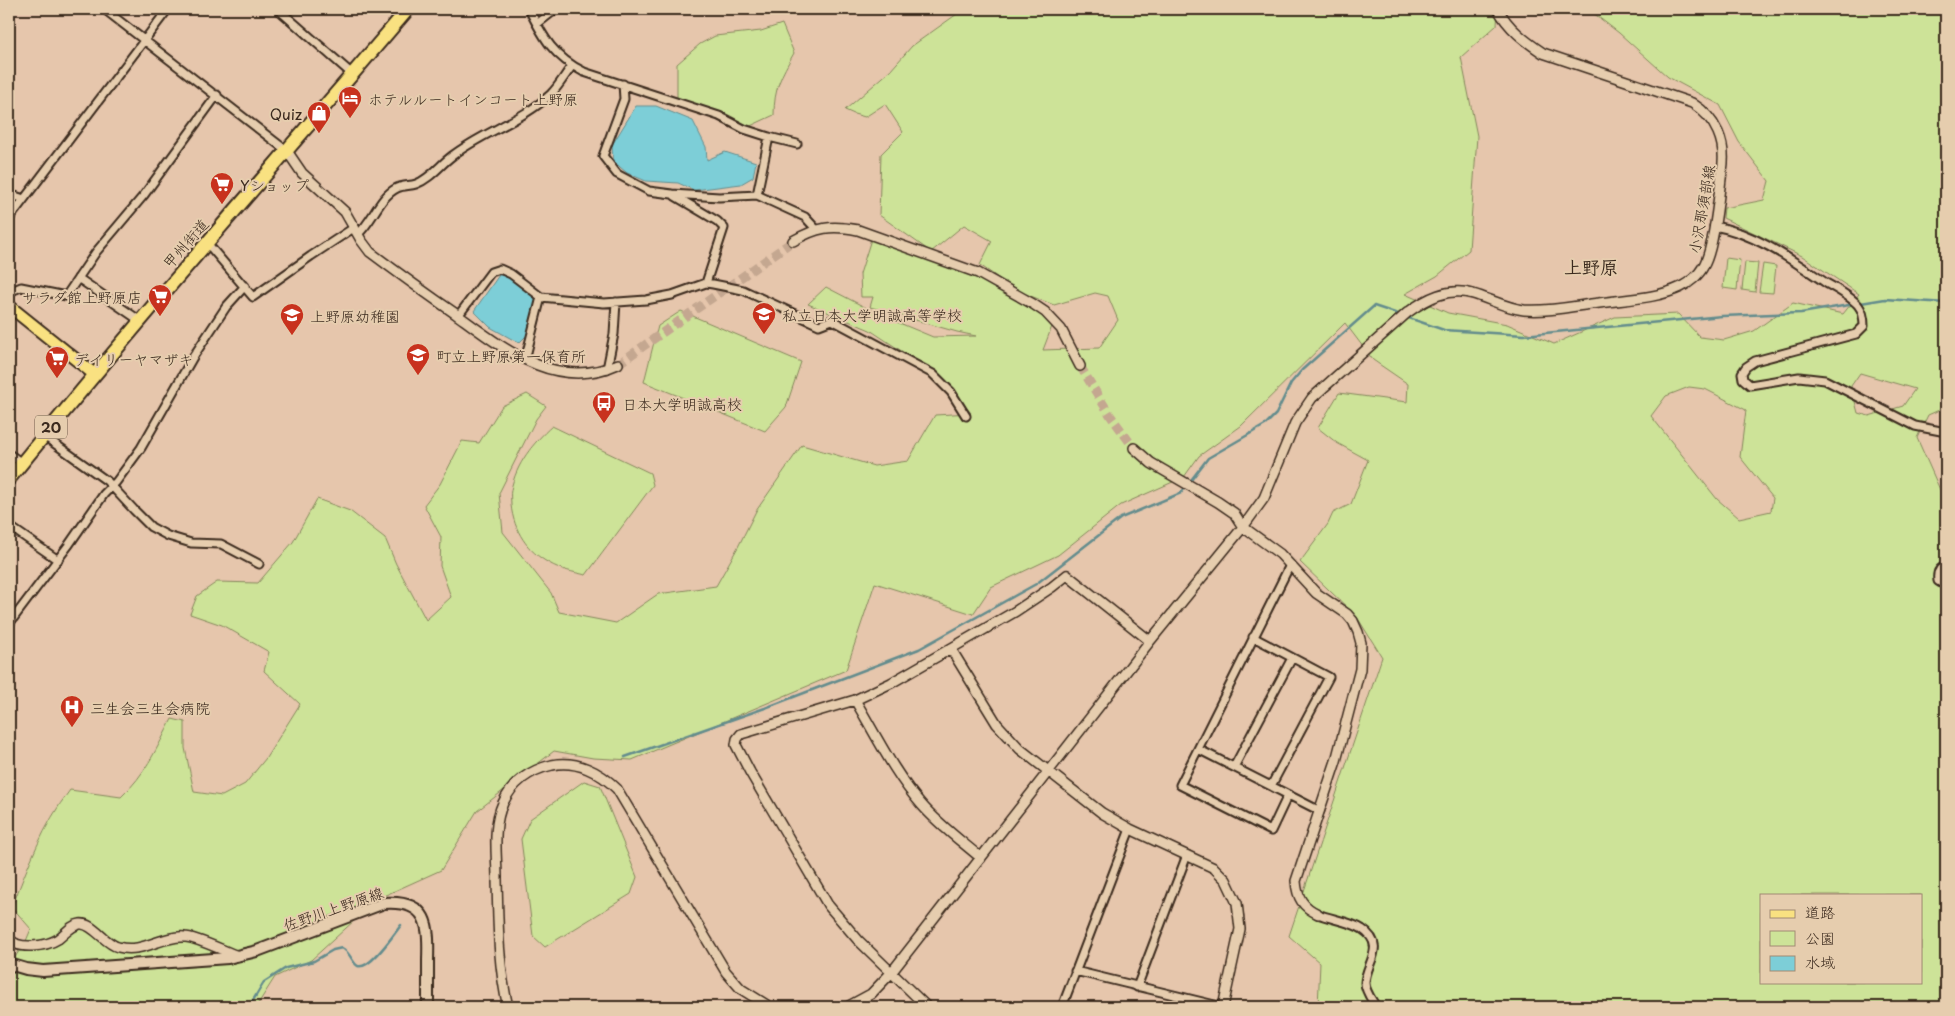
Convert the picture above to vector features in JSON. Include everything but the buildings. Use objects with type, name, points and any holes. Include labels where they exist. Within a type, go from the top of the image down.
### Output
[{"type":"highway","name":"甲州街道","points":[[9,479],[139,320],[408,9]]},
{"type":"main road","points":[[9,306],[94,374]]},
{"type":"main road","name":"佐野川上野原線","points":[[9,964],[26,969],[43,970],[219,959],[238,956],[265,948],[384,903],[404,903],[418,910],[427,924],[428,1007]]},
{"type":"street","points":[[104,9],[287,151],[302,174],[345,212],[370,252],[490,339],[525,360],[564,372],[589,372],[618,364]]},
{"type":"street","points":[[9,219],[168,9]]},
{"type":"street","points":[[278,9],[352,74]]},
{"type":"street","points":[[529,9],[553,50],[572,66],[584,72],[719,116],[744,129],[797,144]]},
{"type":"street","points":[[537,24],[556,9]]},
{"type":"street","name":"小沢那須部線","points":[[847,1007],[871,994],[891,974],[1150,641],[1243,527],[1264,498],[1295,423],[1312,398],[1407,313],[1423,301],[1449,292],[1472,294],[1506,306],[1539,310],[1662,294],[1682,287],[1703,268],[1707,260],[1714,226],[1724,158],[1718,131],[1709,118],[1692,103],[1543,53],[1511,28],[1498,9]]},
{"type":"street","points":[[207,243],[254,297],[311,256],[357,230],[364,229],[387,195],[398,188],[417,184],[431,176],[452,156],[484,135],[510,123],[550,95],[572,66]]},
{"type":"street","points":[[623,84],[624,99],[603,156],[617,174],[648,191],[719,197],[757,195],[804,217],[816,229]]},
{"type":"street","points":[[9,292],[21,287],[66,296],[96,252],[144,195],[217,95]]},
{"type":"street","points":[[757,195],[769,137]]},
{"type":"street","points":[[9,194],[24,199]]},
{"type":"street","points":[[672,194],[724,228],[706,283]]},
{"type":"street","points":[[1714,226],[1729,228],[1766,245],[1806,269],[1857,304],[1864,318],[1864,326],[1856,334],[1755,361],[1746,367],[1742,373],[1746,383],[1758,385],[1799,377],[1825,380],[1909,424],[1925,429],[1946,432]]},
{"type":"street","points":[[793,241],[816,229],[832,227],[858,230],[978,273],[1045,312],[1061,329],[1080,366]]},
{"type":"street","points":[[458,316],[491,272],[500,269],[511,274],[541,297],[604,303],[672,295],[706,283],[742,290],[819,325],[832,320],[933,374],[951,392],[966,416]]},
{"type":"street","points":[[78,278],[139,320]]},
{"type":"street","points":[[9,624],[58,560],[104,494],[141,448],[214,323],[244,286]]},
{"type":"street","points":[[525,360],[541,297]]},
{"type":"street","points":[[607,368],[614,334],[616,302]]},
{"type":"street","points":[[44,436],[112,486],[151,526],[168,536],[191,543],[221,544],[259,564]]},
{"type":"street","points":[[1134,448],[1151,463],[1234,513],[1243,527],[1280,554],[1316,593],[1347,614],[1353,621],[1361,643],[1360,669],[1336,761],[1296,881],[1299,898],[1307,909],[1362,929],[1371,939],[1375,953],[1364,983],[1376,1007]]},
{"type":"street","points":[[9,454],[22,463]]},
{"type":"street","points":[[9,526],[58,560]]},
{"type":"street","points":[[1288,795],[1271,831],[1180,785],[1290,566]]},
{"type":"street","points":[[1946,566],[1937,574],[1938,581],[1946,586]]},
{"type":"street","points":[[927,1007],[858,940],[828,905],[750,772],[736,745],[737,739],[741,734],[855,700],[891,683],[1038,597],[1067,575],[1150,641]]},
{"type":"street","points":[[1253,637],[1329,677],[1272,786]]},
{"type":"street","points":[[951,649],[997,724],[1020,749],[1048,773],[1102,813],[1130,829],[1214,868],[1230,886],[1237,903],[1240,929],[1222,1007],[1075,971]]},
{"type":"street","points":[[1234,767],[1292,658]]},
{"type":"street","points":[[855,700],[893,767],[921,804],[941,826],[981,858]]},
{"type":"street","points":[[1198,749],[1320,811]]},
{"type":"street","points":[[508,1007],[502,981],[499,952],[496,835],[499,814],[508,793],[523,778],[544,767],[565,764],[588,769],[608,780],[616,789],[726,972],[745,992],[770,1007]]},
{"type":"street","points":[[1062,1007],[1130,829]]},
{"type":"street","points":[[1137,986],[1188,855]]},
{"type":"street","points":[[9,938],[13,944],[22,946],[51,943],[74,926],[83,924],[89,926],[109,943],[118,947],[139,949],[174,937],[185,937],[238,956]]},
{"type":"green space","points":[[964,9],[1498,9],[1497,25],[1461,57],[1477,136],[1469,250],[1437,276],[1405,294],[1448,313],[1507,324],[1554,344],[1615,317],[1678,314],[1700,337],[1724,340],[1754,331],[1793,303],[1843,314],[1859,294],[1802,256],[1723,218],[1724,208],[1764,200],[1769,181],[1739,142],[1720,105],[1668,77],[1619,33],[1588,9],[1946,9],[1946,407],[1928,415],[1917,438],[1941,492],[1946,495],[1946,1007],[1318,1007],[1320,963],[1289,936],[1382,657],[1357,617],[1300,562],[1328,524],[1333,513],[1351,504],[1368,460],[1337,443],[1318,428],[1339,393],[1407,402],[1408,384],[1373,360],[1345,323],[1241,426],[1199,456],[1184,477],[1121,505],[1058,555],[991,587],[973,614],[875,583],[846,670],[632,760],[593,758],[554,751],[477,811],[441,870],[379,898],[311,960],[275,977],[256,1007],[9,1007],[9,966],[26,941],[31,929],[12,907],[44,832],[60,803],[70,790],[121,797],[144,770],[172,719],[185,722],[185,748],[194,792],[222,796],[245,784],[266,758],[300,704],[264,671],[269,652],[222,625],[190,614],[197,596],[217,582],[258,583],[293,542],[317,499],[350,511],[385,538],[396,564],[426,620],[451,597],[440,566],[441,537],[424,505],[440,484],[462,441],[479,443],[502,406],[527,394],[546,406],[536,419],[499,493],[503,532],[551,593],[559,612],[616,623],[658,594],[716,586],[756,511],[802,445],[874,466],[908,461],[935,415],[971,413],[939,376],[870,330],[808,304],[826,287],[880,315],[933,337],[976,336],[870,307],[873,297],[861,297],[860,274],[872,236],[978,273],[1054,321],[1043,350],[1099,348],[1118,320],[1108,296],[1095,293],[1054,305],[1015,290],[980,265],[992,241],[964,225],[931,252],[879,215],[881,154],[903,132],[885,104],[865,117],[845,110],[890,71],[912,46]],"holes":[[[1860,373],[1915,389],[1903,406],[1869,416],[1858,413],[1851,386]],[[1689,387],[1705,389],[1746,410],[1740,457],[1773,498],[1771,511],[1739,518],[1717,499],[1651,416],[1666,396]]]},
{"type":"green space","points":[[782,24],[794,53],[779,82],[775,97],[774,115],[744,129],[677,102],[677,64],[700,44],[715,36],[761,31]]},
{"type":"green space","points":[[1726,258],[1740,260],[1737,290],[1723,288]]},
{"type":"green space","points":[[1745,262],[1758,263],[1755,292],[1742,290]]},
{"type":"green space","points":[[1763,264],[1776,266],[1773,293],[1759,292]]},
{"type":"green space","points":[[681,311],[801,362],[786,407],[765,431],[644,382],[658,326]]},
{"type":"green space","points":[[552,426],[650,473],[653,485],[586,575],[558,567],[534,553],[523,539],[515,523],[511,505],[513,480],[526,455]]},
{"type":"green space","points":[[584,781],[600,786],[637,877],[631,894],[545,947],[533,936],[521,839],[530,819]]},
{"type":"water","points":[[636,106],[656,106],[693,121],[706,147],[707,160],[725,152],[756,162],[753,177],[741,184],[694,190],[678,183],[646,181],[627,173],[613,161],[612,145]]},
{"type":"water","points":[[499,275],[519,277],[537,298],[531,331],[519,343],[490,327],[474,311]]},
{"type":"waterway","points":[[1406,317],[1444,330],[1524,335],[1722,316],[1801,313],[1885,299],[1946,303]]},
{"type":"waterway","points":[[625,757],[765,708],[919,649],[1036,584],[1121,518],[1181,493],[1208,458],[1265,425],[1276,414],[1291,383],[1302,370],[1374,306],[1401,315]]},
{"type":"waterway","points":[[249,1007],[264,982],[286,968],[314,961],[333,950],[342,948],[358,966],[369,963],[401,925]]},
{"type":"tunnel","points":[[618,364],[793,241]]},
{"type":"tunnel","points":[[1080,366],[1110,415],[1134,448]]},
{"type":"place","name":"ホテルルートインコート上野原","points":[[350,119]]},
{"type":"place","name":"Quiz","points":[[319,134]]},
{"type":"place","name":"Yショップ","points":[[222,205]]},
{"type":"place","name":"サラダ館上野原店","points":[[160,317]]},
{"type":"place","name":"私立日本大学明誠高等学校","points":[[764,335]]},
{"type":"place","name":"上野原幼稚園","points":[[292,336]]},
{"type":"place","name":"町立上野原第一保育所","points":[[418,376]]},
{"type":"place","name":"デイリーヤマザキ","points":[[57,379]]},
{"type":"place","name":"日本大学明誠高校","points":[[604,424]]},
{"type":"place","name":"三生会三生会病院","points":[[72,728]]},
{"type":"district","name":"上野原","points":[[1591,266]]}]
